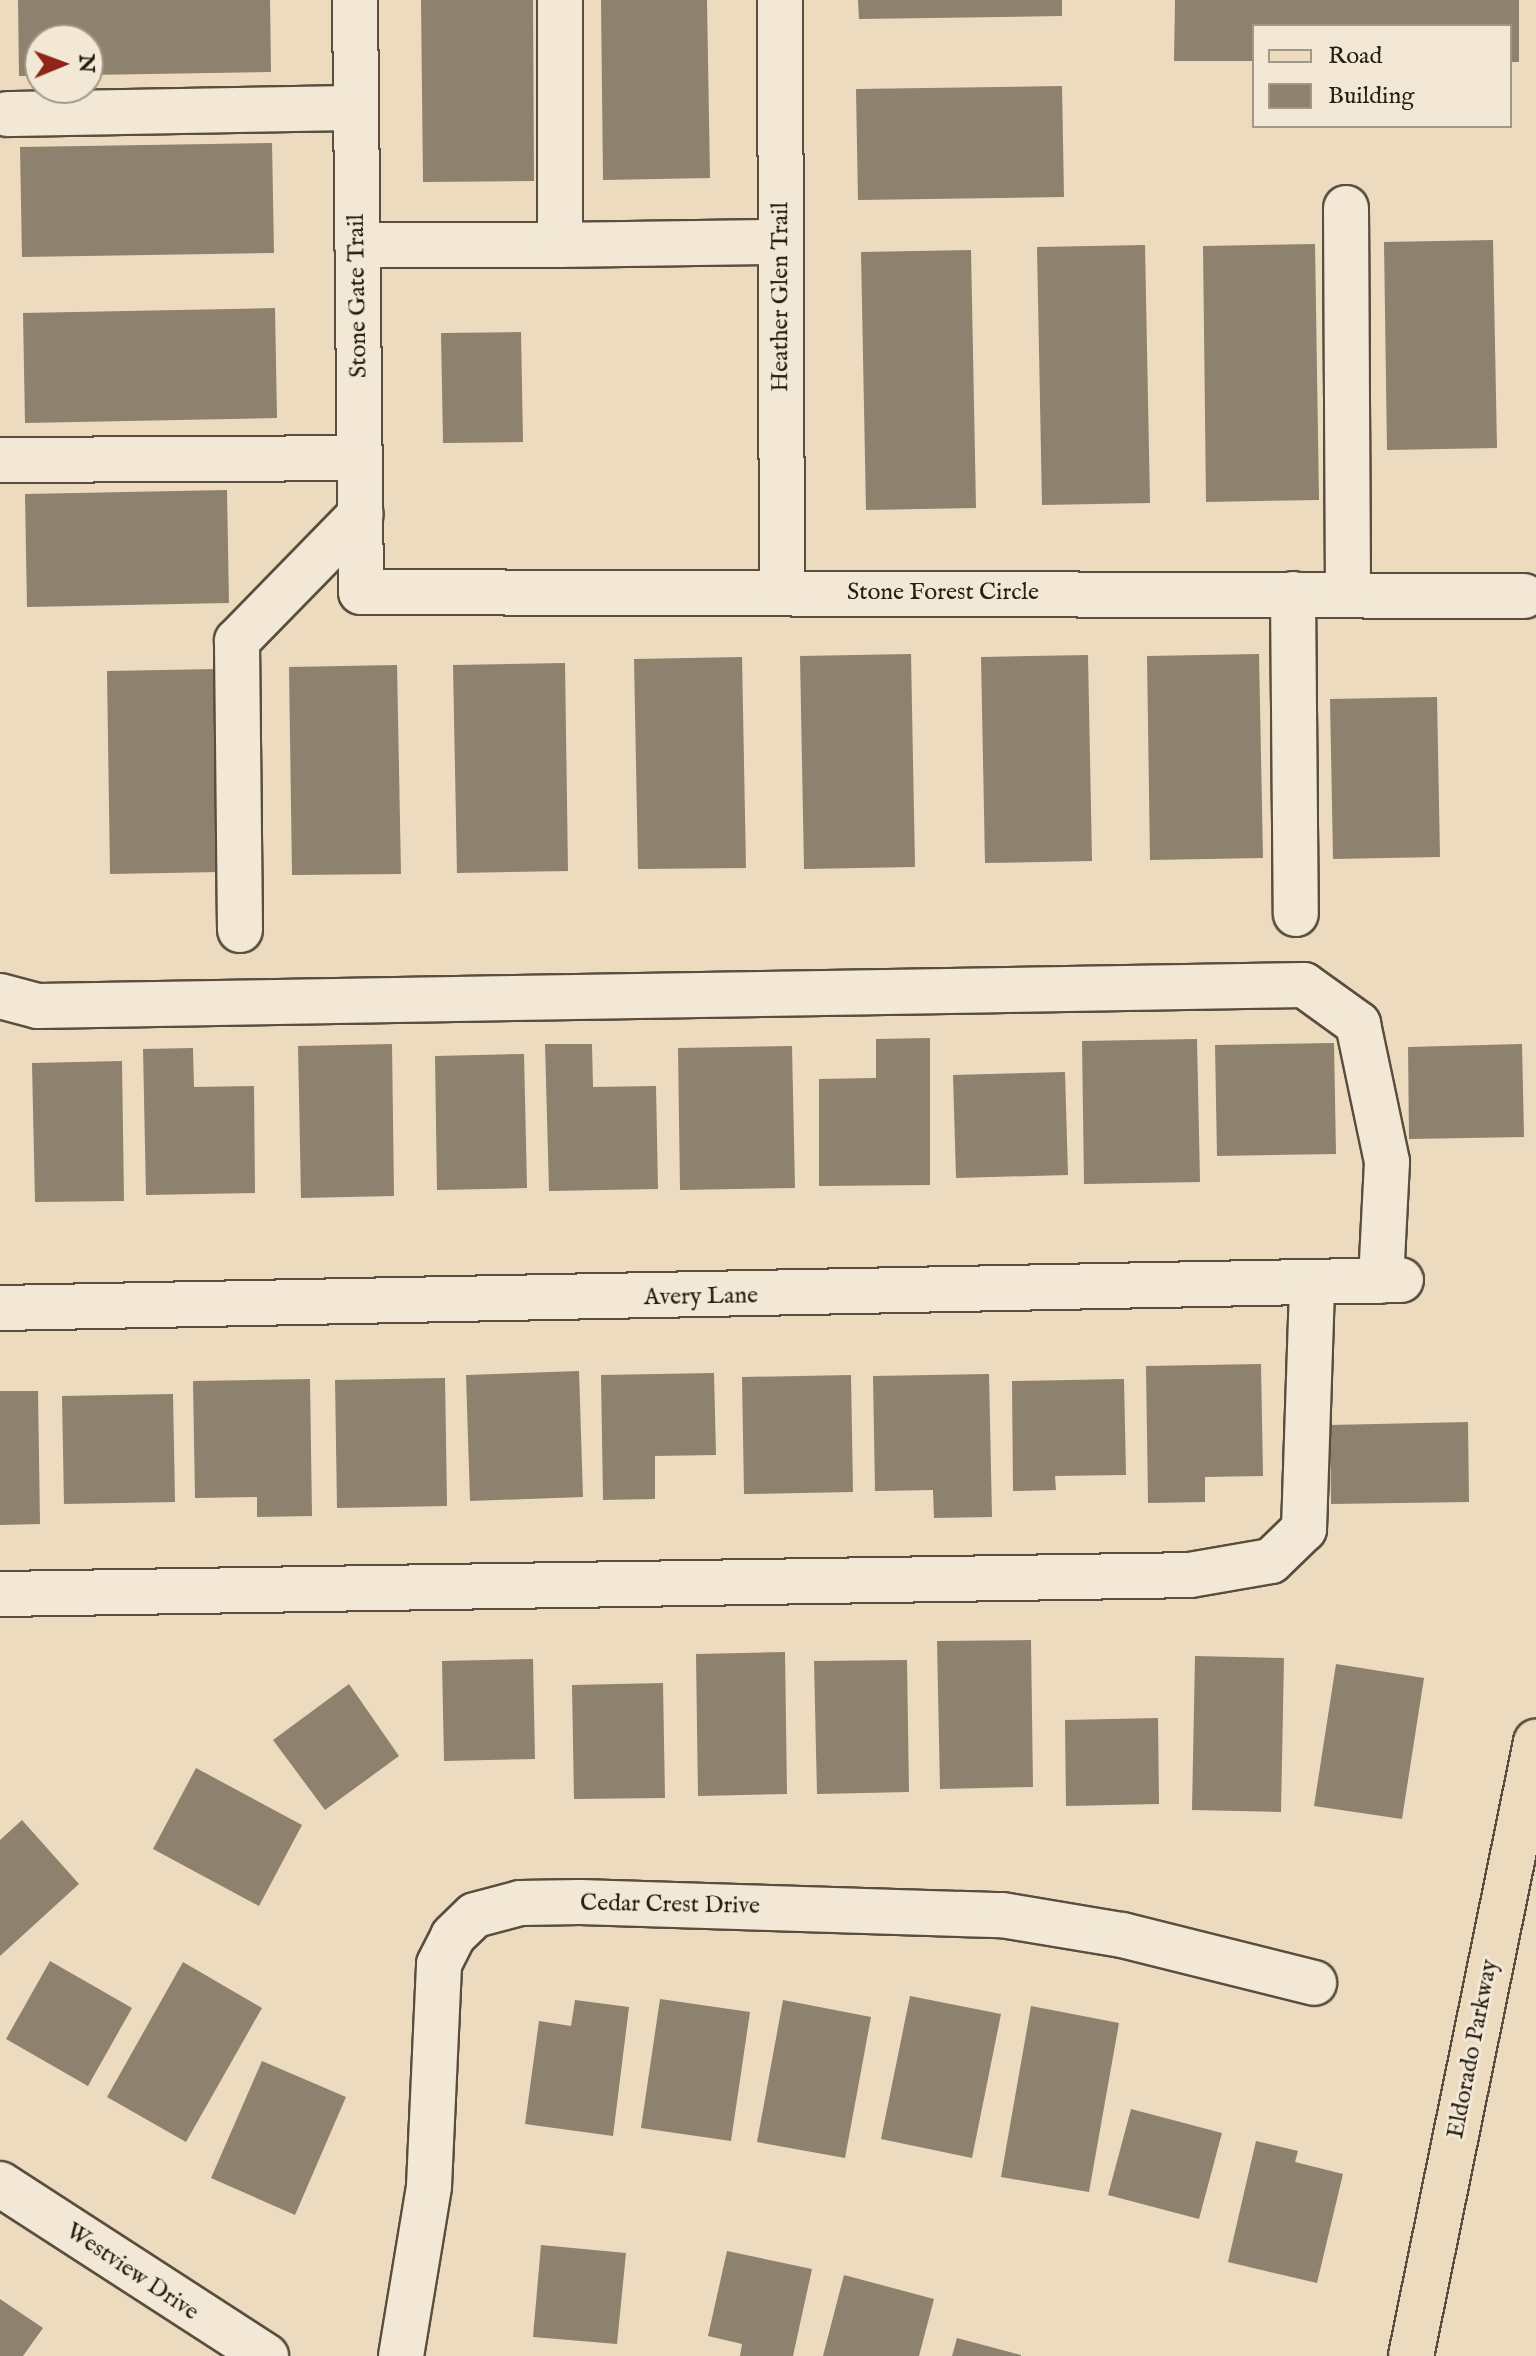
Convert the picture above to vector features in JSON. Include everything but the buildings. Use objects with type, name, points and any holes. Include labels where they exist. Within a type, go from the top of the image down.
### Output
[{"type":"main road","name":"Eldorado Parkway","points":[[1411,2356],[1536,1742]]},
{"type":"street","name":"Stone Gate Trail","points":[[355,0],[361,592]]},
{"type":"street","points":[[560,0],[560,245]]},
{"type":"street","name":"Heather Glen Trail","points":[[780,0],[782,593]]},
{"type":"street","points":[[7,114],[356,108]]},
{"type":"street","points":[[1346,208],[1348,595]]},
{"type":"street","points":[[357,245],[780,242]]},
{"type":"street","points":[[0,460],[360,458]]},
{"type":"street","points":[[240,930],[237,641],[361,514]]},
{"type":"street","name":"Stone Forest Circle","points":[[361,592],[1524,596]]},
{"type":"street","points":[[1293,594],[1296,914]]},
{"type":"street","name":"Avery Lane","points":[[0,996],[38,1006],[1304,985],[1358,1024],[1387,1162],[1391,1280],[0,1308]]},
{"type":"street","points":[[0,1594],[1190,1575],[1271,1561],[1304,1529],[1312,1282]]},
{"type":"street","name":"Cedar Crest Drive","points":[[401,2356],[429,2186],[439,1964],[453,1936],[475,1915],[520,1903],[580,1902],[1002,1915],[1314,1983]]},
{"type":"street","name":"Westview Drive","points":[[0,2184],[266,2356]]}]
